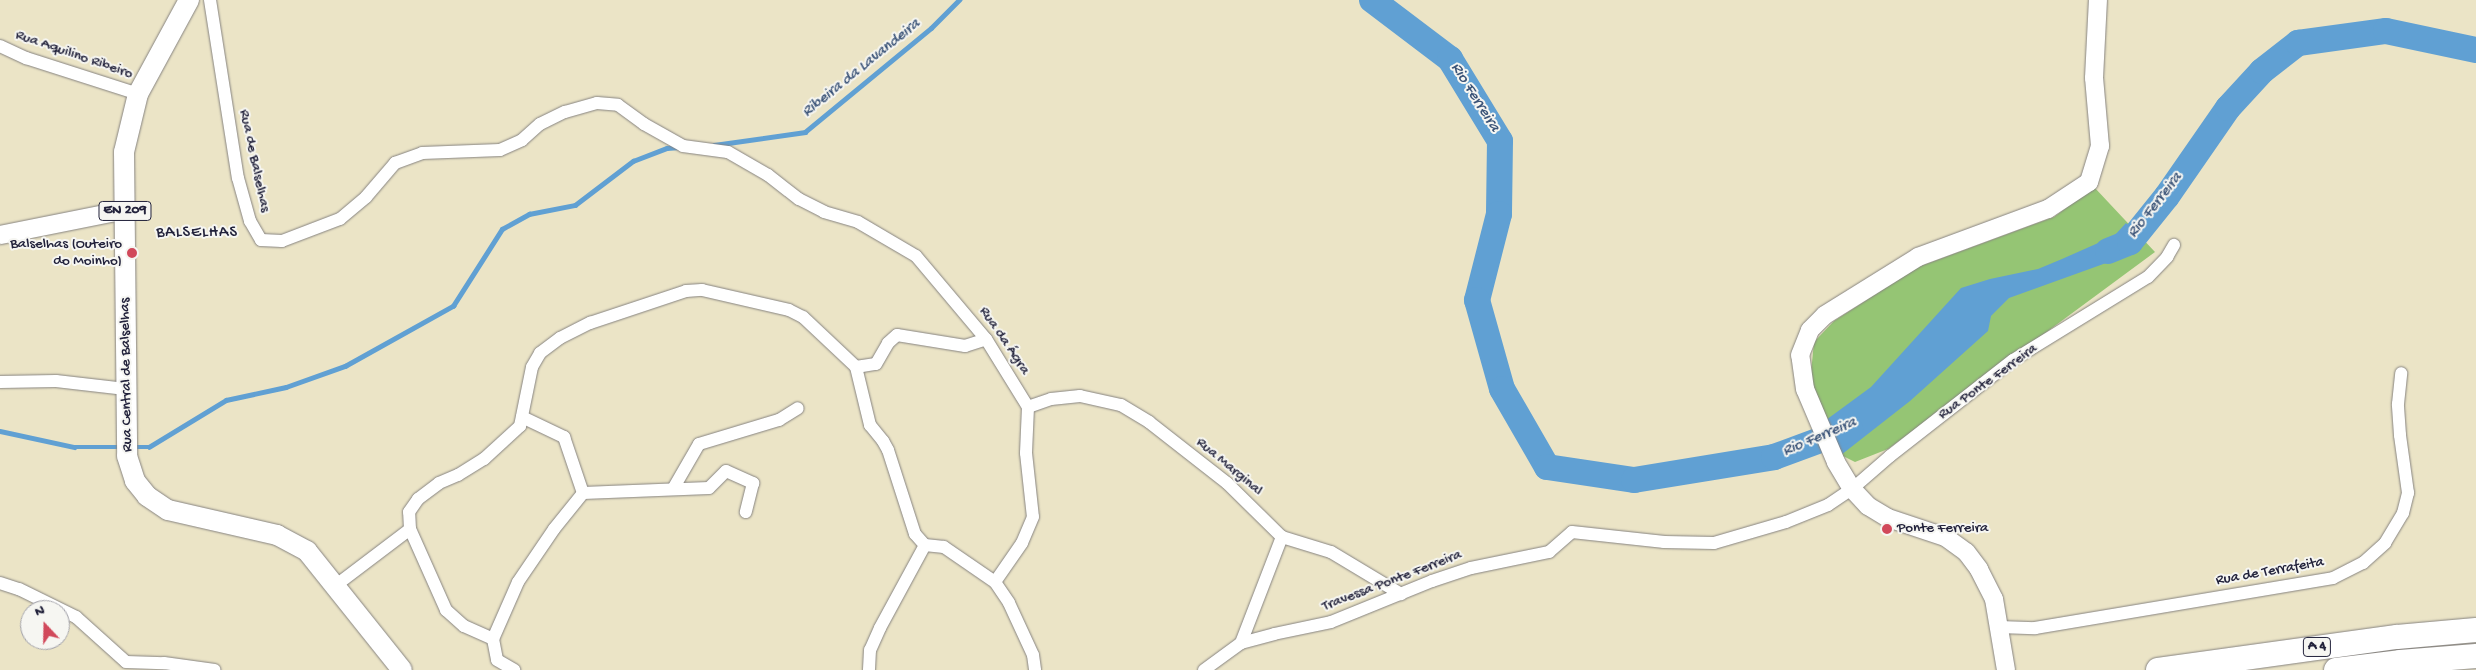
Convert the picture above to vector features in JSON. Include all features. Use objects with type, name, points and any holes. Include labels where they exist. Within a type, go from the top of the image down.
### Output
[{"type":"highway","name":"A 4","points":[[2158,670],[2387,638],[2476,630]]},
{"type":"highway","name":"A 4","points":[[2336,670],[2400,662],[2476,656]]},
{"type":"main road","name":"Rua Central de Balselhas","points":[[189,0],[138,94],[124,152],[126,446],[135,481],[147,496],[168,510],[277,535],[307,551],[402,670]]},
{"type":"street","name":"Rua de Balselhas","points":[[210,0],[238,178],[250,221],[261,240],[282,241],[340,219],[366,197],[395,163],[422,153],[500,150],[522,140],[540,124],[565,112],[597,103],[618,105],[644,124],[683,146]]},
{"type":"street","points":[[2006,670],[1994,599],[1979,569],[1966,552],[1946,537],[1888,518],[1868,506],[1852,489],[1836,462],[1806,389],[1800,355],[1810,330],[1826,315],[1918,257],[2048,209],[2089,182],[2100,146],[2094,78],[2098,0]]},
{"type":"street","name":"Rua Aquilino Ribeiro","points":[[0,46],[26,58],[138,94]]},
{"type":"street","name":"Rua da Ágra","points":[[683,146],[728,152],[768,176],[799,199],[824,212],[858,222],[916,256],[986,339],[1028,407]]},
{"type":"street","points":[[0,235],[125,210]]},
{"type":"street","name":"Rua Ponte Ferreira","points":[[1852,489],[1890,456],[2013,360],[2148,277],[2167,257],[2174,246]]},
{"type":"street","points":[[493,639],[464,626],[446,610],[410,529],[409,512],[418,499],[439,483],[458,475],[484,459],[520,426],[532,367],[540,353],[560,338],[590,323],[686,291],[702,290],[789,310],[803,317],[856,367],[870,425],[884,441],[888,450],[915,534],[925,545],[944,547],[995,582],[1009,603],[1033,654],[1035,670]]},
{"type":"street","points":[[856,367],[876,364],[888,343],[897,335],[965,346],[986,339]]},
{"type":"street","name":"Rua de Terrafeita","points":[[1999,627],[2035,628],[2333,578],[2363,563],[2385,543],[2403,513],[2408,493],[2400,435],[2399,396],[2401,373]]},
{"type":"street","points":[[0,382],[56,382],[126,389]]},
{"type":"street","name":"Rua Marginal","points":[[1028,407],[1051,400],[1080,396],[1121,406],[1149,422],[1227,483],[1282,537],[1331,552],[1400,594]]},
{"type":"street","points":[[995,582],[1022,543],[1033,516],[1026,453],[1028,407]]},
{"type":"street","points":[[673,489],[699,444],[779,420],[798,408]]},
{"type":"street","points":[[522,417],[564,438],[583,493]]},
{"type":"street","points":[[514,670],[497,660],[493,639],[518,582],[554,529],[583,493],[708,488],[726,471],[754,483],[746,512]]},
{"type":"street","name":"Travessa Ponte Ferreira","points":[[1204,670],[1241,643],[1331,622],[1471,568],[1549,552],[1572,532],[1664,542],[1714,543],[1786,522],[1828,505],[1852,489]]},
{"type":"street","points":[[335,586],[410,529]]},
{"type":"street","points":[[1241,643],[1282,537]]},
{"type":"street","points":[[869,670],[870,650],[925,545]]},
{"type":"street","points":[[0,583],[19,589],[76,617],[126,662],[215,670]]},
{"type":"green space","points":[[2094,187],[2155,252],[1888,449],[1855,462],[1841,455],[1810,383],[1814,342],[1834,321],[1918,267],[2054,217]]},
{"type":"water","points":[[2126,223],[2145,242],[2120,258],[2009,298],[1991,316],[1988,331],[1910,401],[1841,455],[1826,420],[1871,387],[1961,288],[1990,279],[2038,269],[2114,236]]},
{"type":"waterway","name":"Ribeira da Lavandeira","points":[[714,145],[805,132],[931,28],[959,0]]},
{"type":"waterway","name":"Rio Ferreira","points":[[1372,0],[1450,59],[1500,141],[1499,214],[1477,300],[1502,389],[1547,467],[1634,480],[1774,457],[1850,429]]},
{"type":"waterway","name":"Rio Ferreira","points":[[2108,251],[2130,242],[2167,196],[2228,108],[2262,71],[2298,43],[2386,31],[2476,50]]},
{"type":"waterway","name":"Ribeira da Lavandeira","points":[[132,447],[149,447],[226,400],[286,387],[345,366],[453,306],[502,229],[529,214],[575,205],[633,161],[667,148],[679,147]]},
{"type":"waterway","name":"Ribeira da Lavandeira","points":[[0,431],[74,447],[122,447]]},
{"type":"place","name":"Balselhas (Outeiro do Moinho)","points":[[132,253]]},
{"type":"place","name":"Ponte Ferreira","points":[[1887,529]]},
{"type":"district","name":"BALSELHAS","points":[[197,234]]}]
